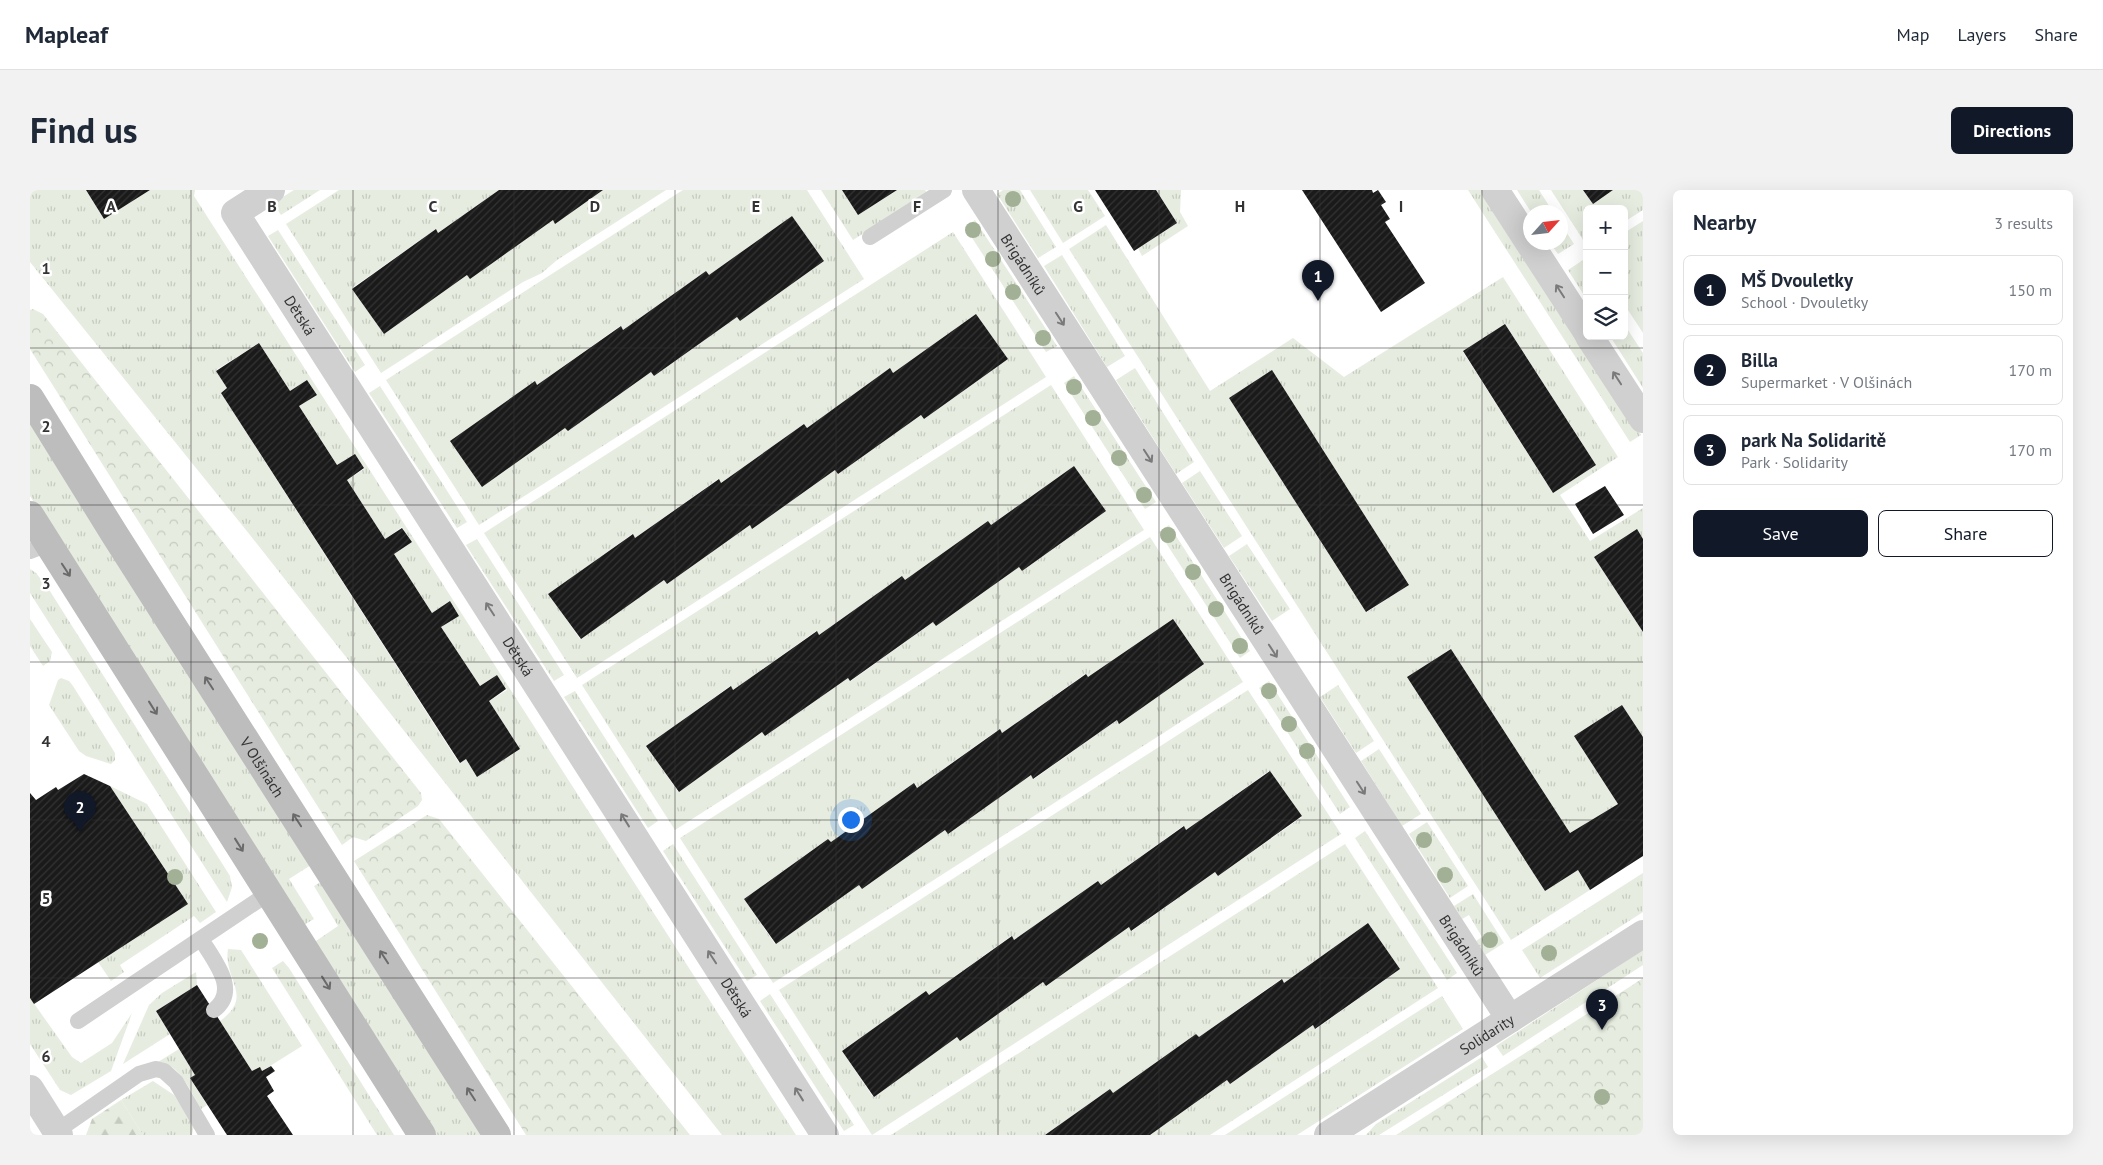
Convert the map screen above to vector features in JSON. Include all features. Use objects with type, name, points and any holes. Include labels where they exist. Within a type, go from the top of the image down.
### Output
[{"type":"main road","name":"V Olšinách","points":[[30,398],[115,535],[497,1135]]},
{"type":"main road","points":[[30,515],[39,548],[269,893],[422,1135]]},
{"type":"street","name":"Dětská","points":[[271,190],[235,213],[825,1135]]},
{"type":"street","name":"Brigádníků","points":[[976,190],[1510,1019]]},
{"type":"street","points":[[1495,190],[1583,326]]},
{"type":"street","points":[[1592,340],[1643,419]]},
{"type":"street","name":"Solidarity","points":[[1328,1135],[1643,934]]},
{"type":"street","points":[[30,1089],[55,1134]]},
{"type":"lane","points":[[870,237],[944,190]]},
{"type":"lane","points":[[78,1021],[269,893]]},
{"type":"lane","points":[[201,939],[225,981],[225,996],[222,1004],[214,1010]]},
{"type":"lane","points":[[55,1134],[139,1074],[156,1069],[164,1071],[176,1082],[207,1135]]},
{"type":"green space","points":[[30,190],[86,190],[104,219],[150,190],[195,190],[194,196],[796,1135],[722,1135],[250,535],[30,262]],"holes":[[[259,343],[290,391],[307,380],[317,395],[299,406],[337,465],[355,454],[364,469],[347,480],[385,539],[402,527],[412,542],[394,554],[432,613],[450,601],[459,616],[441,627],[480,686],[497,675],[507,690],[489,701],[520,749],[478,776],[466,759],[459,763],[221,393],[227,388],[216,370]]]},
{"type":"green space","points":[[294,190],[320,190],[281,215],[273,203]]},
{"type":"green space","points":[[339,190],[499,190],[438,233],[436,229],[352,288],[384,334],[467,275],[553,220],[555,223],[603,190],[666,190],[557,260],[542,273],[523,282],[381,373],[286,224]]},
{"type":"green space","points":[[683,190],[807,190],[864,279],[479,525],[386,380]],"holes":[[[792,216],[824,261],[740,321],[737,317],[654,376],[651,372],[568,431],[537,385],[620,326],[623,330],[706,271],[709,275]]]},
{"type":"green space","points":[[821,190],[925,190],[927,193],[853,240]]},
{"type":"green space","points":[[1003,190],[1020,190],[1056,247],[1038,258],[997,194]]},
{"type":"green space","points":[[1030,190],[1088,190],[1105,216],[1063,243]]},
{"type":"green space","points":[[1156,190],[1181,190],[1180,212],[1188,226],[1142,256],[1138,248],[1177,223]]},
{"type":"green space","points":[[1468,190],[1484,190],[1641,435],[1630,442]]},
{"type":"green space","points":[[1517,190],[1539,190],[1549,205],[1527,205]]},
{"type":"green space","points":[[1551,190],[1583,190],[1593,204],[1613,190],[1643,190],[1643,210],[1628,219],[1628,205],[1583,205],[1583,240],[1568,216],[1568,205],[1561,205]]},
{"type":"green space","points":[[975,220],[1057,346],[1046,352],[965,227]]},
{"type":"green space","points":[[1643,221],[1643,333],[1628,310],[1628,230]]},
{"type":"green space","points":[[1106,225],[1210,391],[1293,338],[1344,377],[1503,277],[1618,457],[1560,495],[1590,541],[1643,508],[1643,539],[1637,530],[1594,557],[1643,632],[1643,737],[1622,705],[1574,736],[1618,804],[1570,833],[1451,649],[1408,677],[1545,891],[1578,870],[1590,890],[1511,940],[1069,249]],"holes":[[[1505,324],[1596,465],[1553,493],[1463,352]],[[1272,371],[1409,585],[1367,612],[1229,398]]]},
{"type":"green space","points":[[278,230],[365,365],[355,372],[268,236]]},
{"type":"green space","points":[[953,232],[1046,377],[577,678],[484,533]],"holes":[[[976,314],[1008,359],[924,419],[921,415],[838,474],[835,470],[752,529],[750,525],[667,584],[664,580],[580,639],[549,594],[632,534],[635,538],[718,479],[721,483],[804,424],[807,428],[890,369],[893,373]]]},
{"type":"green space","points":[[1568,235],[1574,244],[1568,248]]},
{"type":"green space","points":[[1555,250],[1564,250],[1558,254]]},
{"type":"green space","points":[[1062,255],[1125,356],[1107,367],[1044,266]]},
{"type":"green space","points":[[1583,260],[1583,294],[1568,270]]},
{"type":"green space","points":[[33,309],[43,314],[421,793],[422,800],[418,806],[366,841],[353,837],[342,845],[30,349],[30,310]]},
{"type":"green space","points":[[1628,330],[1643,353],[1643,388],[1613,340],[1628,340]]},
{"type":"green space","points":[[1135,368],[1194,462],[1176,474],[1116,380]]},
{"type":"green space","points":[[1074,376],[1156,502],[1145,509],[1064,383]]},
{"type":"green space","points":[[1051,385],[1144,530],[675,830],[582,685]],"holes":[[[1074,466],[1106,511],[1022,571],[1019,567],[936,626],[933,622],[851,681],[848,678],[765,736],[762,732],[678,792],[647,746],[730,686],[733,690],[816,631],[819,635],[902,576],[905,580],[991,525]]]},
{"type":"green space","points":[[380,386],[467,522],[457,528],[369,393]]},
{"type":"green space","points":[[30,416],[314,863],[289,879],[314,919],[302,926],[30,496]]},
{"type":"green space","points":[[1200,471],[1242,536],[1224,548],[1182,483]]},
{"type":"green space","points":[[1169,525],[1250,651],[1240,658],[1159,532]]},
{"type":"green space","points":[[1150,537],[1243,682],[773,983],[680,838]],"holes":[[[1085,674],[1117,720],[1034,779],[1031,775],[948,833],[945,830],[862,889],[859,885],[775,944],[744,899],[828,839],[831,842],[914,784],[917,788],[999,729],[1002,733]]]},
{"type":"green space","points":[[477,539],[564,675],[554,681],[466,545]]},
{"type":"green space","points":[[1247,544],[1290,609],[1272,621],[1229,556]]},
{"type":"green space","points":[[30,569],[36,573],[48,588],[230,876],[232,887],[227,902],[30,593]]},
{"type":"green space","points":[[30,619],[52,652],[50,661],[43,666],[30,646]]},
{"type":"green space","points":[[61,678],[69,681],[73,686],[115,753],[115,760],[111,764],[86,756],[79,751],[49,705],[58,680]]},
{"type":"green space","points":[[1269,681],[1350,807],[1340,814],[1259,688]]},
{"type":"green space","points":[[1338,685],[1374,741],[1356,753],[1320,697]]},
{"type":"green space","points":[[1248,690],[1341,834],[872,1135],[779,990]],"holes":[[[1269,771],[1302,817],[1218,876],[1215,872],[1132,931],[1129,927],[1046,986],[1043,982],[960,1041],[957,1037],[873,1097],[842,1051],[926,992],[929,995],[1011,936],[1014,940],[1098,881],[1101,885],[1183,826],[1186,830]]]},
{"type":"green space","points":[[575,691],[658,821],[648,828],[564,697]]},
{"type":"green space","points":[[1379,749],[1421,814],[1402,826],[1361,761]]},
{"type":"green space","points":[[110,786],[147,804],[216,912],[200,923],[194,916],[120,965],[124,972],[111,981],[98,962]]},
{"type":"green space","points":[[427,815],[439,819],[690,1135],[526,1135],[354,861]]},
{"type":"green space","points":[[1427,822],[1468,886],[1450,898],[1409,834]]},
{"type":"green space","points":[[1365,831],[1457,973],[1447,980],[1355,838]]},
{"type":"green space","points":[[673,844],[757,975],[747,981],[663,851]]},
{"type":"green space","points":[[1345,844],[1438,988],[1210,1135],[1150,1135],[1227,1080],[1230,1084],[1313,1025],[1316,1029],[1400,969],[1368,923],[1284,983],[1281,979],[1199,1037],[1196,1034],[1113,1093],[1110,1089],[1045,1135],[891,1135]]},
{"type":"green space","points":[[1643,873],[1643,912],[1540,978],[1522,950]]},
{"type":"green space","points":[[324,880],[486,1135],[434,1135],[313,943],[338,926],[314,886]]},
{"type":"green space","points":[[1473,894],[1504,943],[1485,955],[1476,941],[1482,937],[1469,915],[1462,919],[1454,906]]},
{"type":"green space","points":[[228,949],[241,950],[302,1046],[262,1071],[260,1068],[252,1071],[220,1021],[230,1012],[235,1004],[237,995],[228,960]]},
{"type":"green space","points":[[1643,950],[1643,965],[1503,1056],[1496,1046]]},
{"type":"green space","points":[[283,961],[394,1135],[377,1135],[272,968]]},
{"type":"green space","points":[[196,972],[197,985],[156,1011],[170,1034],[123,1064],[149,1005],[162,993]]},
{"type":"green space","points":[[1643,978],[1643,1135],[1396,1135],[1631,986]]},
{"type":"green space","points":[[770,994],[854,1125],[844,1131],[760,1001]]},
{"type":"green space","points":[[1442,996],[1463,1029],[1297,1135],[1225,1135]]},
{"type":"green space","points":[[30,998],[72,1057],[81,1063],[112,1043],[132,1013],[111,1071],[71,1095],[60,1090],[30,1044]]},
{"type":"green space","points":[[179,1049],[195,1075],[190,1078],[207,1105],[201,1109],[179,1073],[166,1064],[158,1062]]},
{"type":"green space","points":[[1482,1057],[1488,1067],[1379,1135],[1366,1135],[1376,1124]]},
{"type":"green space","points":[[153,1081],[174,1095],[194,1125],[192,1135],[143,1135],[121,1100]]},
{"type":"green space","points":[[121,1100],[143,1135],[86,1135],[92,1119]]},
{"type":"building","points":[[86,190],[150,190],[104,219]]},
{"type":"building","points":[[499,190],[603,190],[555,224],[553,220],[470,279],[467,275],[384,334],[352,289],[436,229],[438,233]]},
{"type":"building","points":[[842,190],[897,190],[858,215]]},
{"type":"building","points":[[1095,190],[1156,190],[1177,223],[1134,251]]},
{"type":"building","points":[[1302,190],[1372,190],[1373,193],[1378,190],[1386,202],[1381,205],[1390,219],[1385,222],[1425,283],[1381,312]]},
{"type":"building","points":[[1583,190],[1613,190],[1593,204]]},
{"type":"building","points":[[792,216],[824,261],[740,321],[737,317],[654,376],[651,372],[568,431],[565,428],[482,487],[450,441],[535,381],[537,385],[621,326],[623,330],[706,271],[709,275]]},
{"type":"building","points":[[976,314],[1008,359],[924,419],[921,415],[838,474],[835,470],[752,529],[750,525],[667,584],[664,580],[581,639],[548,594],[633,534],[635,538],[719,479],[721,483],[804,424],[807,428],[890,368],[893,373]]},
{"type":"building","points":[[1505,324],[1596,465],[1553,493],[1463,351]]},
{"type":"building","points":[[259,343],[290,391],[307,380],[317,395],[299,406],[337,465],[355,454],[364,468],[347,480],[385,539],[402,528],[412,542],[394,554],[432,613],[450,601],[459,616],[441,627],[480,686],[497,675],[506,689],[489,701],[520,749],[477,777],[466,759],[460,763],[221,393],[227,388],[216,371]]},
{"type":"building","points":[[1272,370],[1409,585],[1366,612],[1229,398]]},
{"type":"building","points":[[1074,466],[1106,511],[1022,571],[1019,567],[936,626],[933,622],[850,681],[848,678],[765,736],[762,732],[679,792],[646,746],[731,686],[733,690],[817,631],[819,635],[902,576],[905,580],[988,521],[991,525]]},
{"type":"building","points":[[1605,486],[1624,515],[1593,534],[1575,504]]},
{"type":"building","points":[[1637,529],[1643,539],[1643,632],[1594,557]]},
{"type":"building","points":[[1173,619],[1204,664],[1119,724],[1117,720],[1033,779],[1031,775],[948,834],[945,830],[862,889],[859,885],[776,944],[744,899],[828,839],[831,842],[914,783],[917,788],[1000,729],[1002,733],[1086,674],[1088,677]]},
{"type":"building","points":[[1451,649],[1570,833],[1618,804],[1574,736],[1622,705],[1643,737],[1643,856],[1590,890],[1578,870],[1545,891],[1407,677]]},
{"type":"building","points":[[1270,771],[1302,816],[1218,876],[1215,872],[1131,931],[1129,927],[1046,986],[1043,982],[960,1041],[957,1037],[874,1097],[842,1051],[926,991],[929,995],[1012,936],[1014,940],[1098,881],[1101,885],[1184,826],[1186,830]]},
{"type":"building","points":[[84,774],[110,786],[188,904],[34,1004],[30,998],[30,793],[36,800],[56,787],[58,790]]},
{"type":"building","points":[[1368,923],[1400,969],[1315,1029],[1313,1025],[1230,1084],[1227,1080],[1150,1135],[1045,1135],[1110,1089],[1113,1093],[1196,1034],[1199,1037],[1282,979],[1284,983]]},
{"type":"building","points":[[197,985],[252,1071],[260,1067],[262,1071],[271,1066],[275,1071],[266,1077],[274,1091],[267,1096],[293,1135],[227,1135],[190,1078],[195,1075],[156,1011]]},
{"type":"place","name":"MŠ Dvouletky","points":[[1318,301]]},
{"type":"place","name":"Billa","points":[[80,832]]},
{"type":"place","name":"park Na Solidaritě","points":[[1602,1030]]}]
